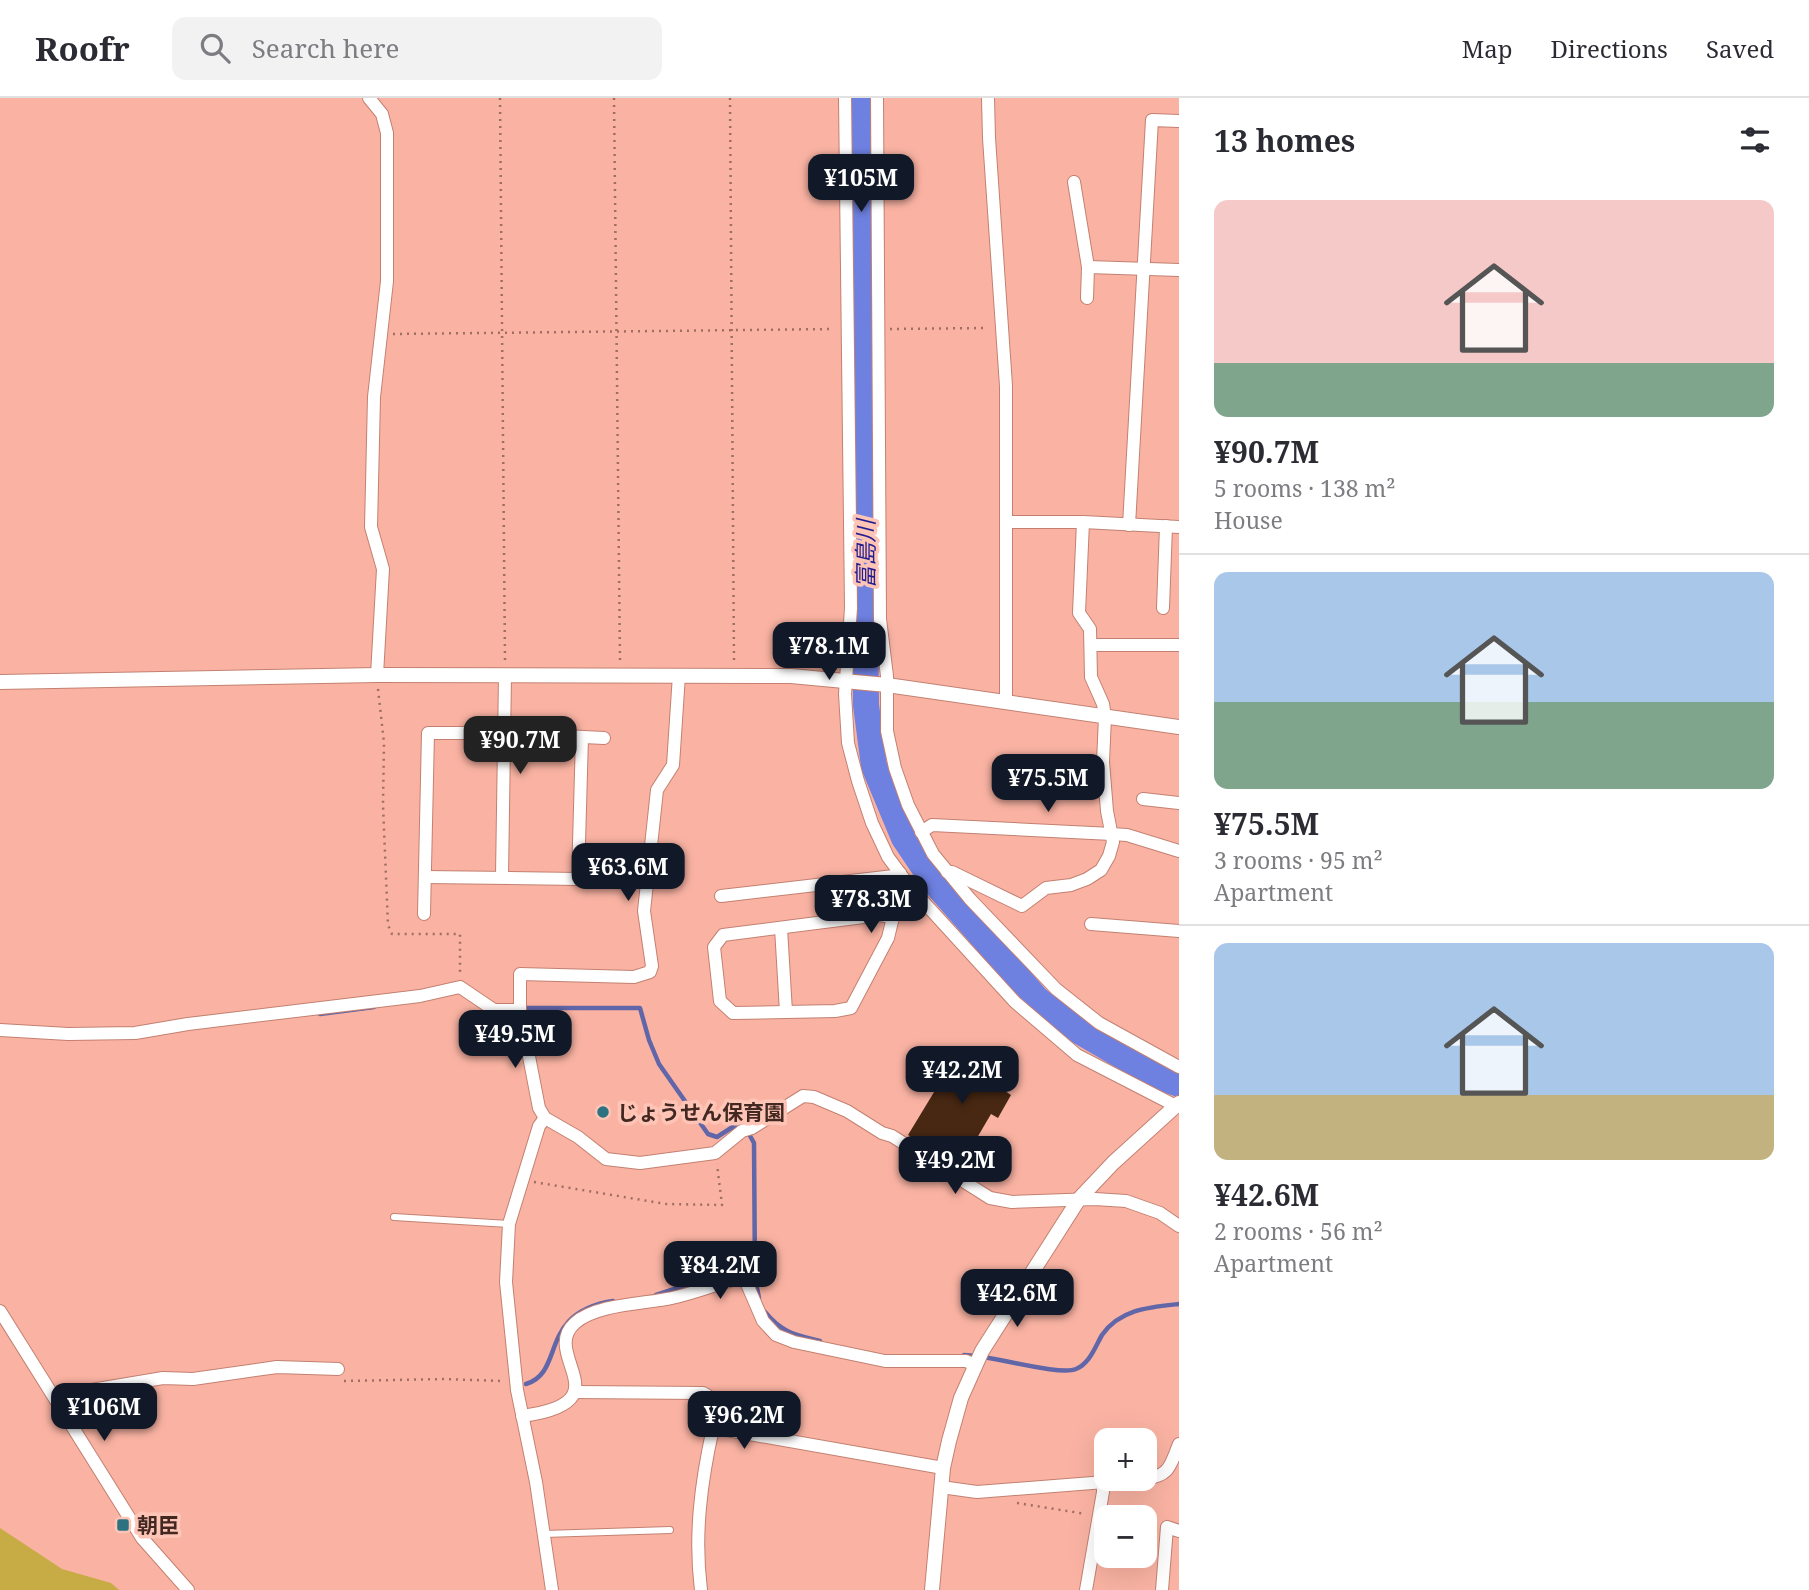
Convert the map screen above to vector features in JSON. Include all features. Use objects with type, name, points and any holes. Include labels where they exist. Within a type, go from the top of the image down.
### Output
[{"type":"street","points":[[369,98],[382,114],[387,134],[387,281],[374,397],[371,527],[383,569],[377,675]]},
{"type":"street","points":[[845,98],[850,608],[848,743],[858,781],[888,857],[910,887],[1015,1002],[1077,1055],[1177,1105],[1113,1163],[1079,1199],[975,1366],[961,1398],[943,1468],[932,1590]]},
{"type":"street","points":[[877,98],[880,619],[887,731],[895,768],[921,832],[947,872],[1056,989],[1099,1023],[1179,1067]]},
{"type":"street","points":[[988,98],[1000,327],[1006,386],[1006,702]]},
{"type":"street","points":[[1129,524],[1152,120],[1179,121]]},
{"type":"street","points":[[1074,182],[1088,267],[1087,298]]},
{"type":"street","points":[[1088,267],[1179,270]]},
{"type":"street","points":[[1007,522],[1083,522],[1173,527],[1163,608]]},
{"type":"street","points":[[947,872],[1022,906],[1046,888],[1071,885],[1087,879],[1101,870],[1110,856],[1112,834],[1107,811],[1103,762],[1105,717],[1103,704],[1091,677],[1090,629],[1079,613],[1083,522]]},
{"type":"street","points":[[1091,645],[1179,645]]},
{"type":"street","points":[[0,682],[377,675],[792,676],[883,685],[1179,727]]},
{"type":"street","points":[[502,877],[505,675]]},
{"type":"street","points":[[679,675],[673,765],[657,790],[644,911],[652,966],[650,972],[634,977],[520,974],[520,1010],[539,1108],[545,1118],[578,1137],[606,1159],[640,1163],[715,1153],[803,1096],[814,1097],[847,1111],[882,1133],[892,1136],[990,1198],[1012,1202],[1079,1199],[1126,1201],[1160,1213],[1179,1226]]},
{"type":"street","points":[[424,914],[428,733],[504,733],[604,738]]},
{"type":"street","points":[[425,877],[578,879],[582,737]]},
{"type":"street","points":[[1143,799],[1179,803]]},
{"type":"street","points":[[921,832],[932,825],[1127,835],[1179,852]]},
{"type":"street","points":[[721,896],[894,876],[900,873]]},
{"type":"street","points":[[893,917],[879,915],[723,935],[714,947],[720,1001],[733,1013],[835,1011],[851,1008],[888,939],[893,917],[905,889],[910,887]]},
{"type":"street","points":[[1091,924],[1179,931]]},
{"type":"street","points":[[781,928],[786,1012]]},
{"type":"street","points":[[0,1030],[68,1034],[135,1033],[188,1024],[379,1002],[460,987],[494,1010],[520,1010]]},
{"type":"street","points":[[545,1118],[539,1126],[509,1224],[506,1282],[516,1381],[552,1590]]},
{"type":"street","points":[[522,1416],[560,1407],[569,1401],[575,1392],[575,1376],[565,1347],[566,1336],[572,1324],[588,1313],[674,1298],[744,1277],[763,1321],[776,1335],[794,1342],[885,1361],[965,1361],[975,1366]]},
{"type":"street","points":[[0,1311],[142,1538],[188,1590]]},
{"type":"street","points":[[57,1399],[62,1395],[163,1378],[192,1379],[277,1367],[338,1369]]},
{"type":"street","points":[[575,1392],[703,1393],[708,1396],[702,1420],[704,1426],[943,1468]]},
{"type":"street","points":[[701,1590],[697,1562],[698,1516],[703,1474],[713,1428]]},
{"type":"street","points":[[1157,1477],[1167,1472],[1179,1444]]},
{"type":"street","points":[[941,1487],[977,1492],[1094,1483]]},
{"type":"street","points":[[1162,1590],[1167,1527],[1179,1531]]},
{"type":"street","points":[[1086,1590],[1094,1544]]},
{"type":"lane","points":[[394,1217],[509,1224]]},
{"type":"lane","points":[[544,1534],[670,1530]]},
{"type":"path","points":[[500,98],[505,675]]},
{"type":"path","points":[[614,98],[620,675]]},
{"type":"path","points":[[730,98],[734,676]]},
{"type":"path","points":[[878,329],[1000,327]]},
{"type":"path","points":[[383,332],[848,329]]},
{"type":"path","points":[[377,675],[384,743],[383,805],[388,925],[392,934],[460,934],[460,987]]},
{"type":"path","points":[[524,1181],[666,1204],[722,1205],[715,1153]]},
{"type":"path","points":[[338,1369],[344,1381],[348,1382],[445,1379],[516,1381]]},
{"type":"path","points":[[1016,1503],[1094,1515]]},
{"type":"shaded area","points":[[0,1528],[62,1569],[111,1583],[119,1590],[0,1590]]},
{"type":"building","points":[[962,1046],[1013,1078],[1005,1091],[1011,1095],[998,1118],[991,1114],[960,1167],[908,1135]]},
{"type":"waterway","name":"富島川","points":[[861,98],[866,705],[874,766],[904,838],[933,881],[1037,999],[1079,1031],[1158,1077],[1179,1084]]},
{"type":"waterway","points":[[320,1014],[374,1007]]},
{"type":"waterway","points":[[527,1008],[640,1008],[659,1064],[708,1134],[717,1137],[731,1128],[744,1125],[754,1143],[755,1278],[759,1298]]},
{"type":"waterway","points":[[656,1295],[735,1269],[749,1269],[754,1277]]},
{"type":"waterway","points":[[526,1384],[546,1368],[563,1329],[573,1317],[589,1308],[613,1301]]},
{"type":"waterway","points":[[964,1355],[1055,1370],[1076,1369],[1089,1359],[1102,1335],[1118,1320],[1136,1311],[1179,1304]]},
{"type":"waterway","points":[[765,1312],[784,1329],[820,1341]]},
{"type":"place","name":"じょうせん保育園","points":[[603,1112]]},
{"type":"place","name":"朝臣","points":[[123,1525]]}]
